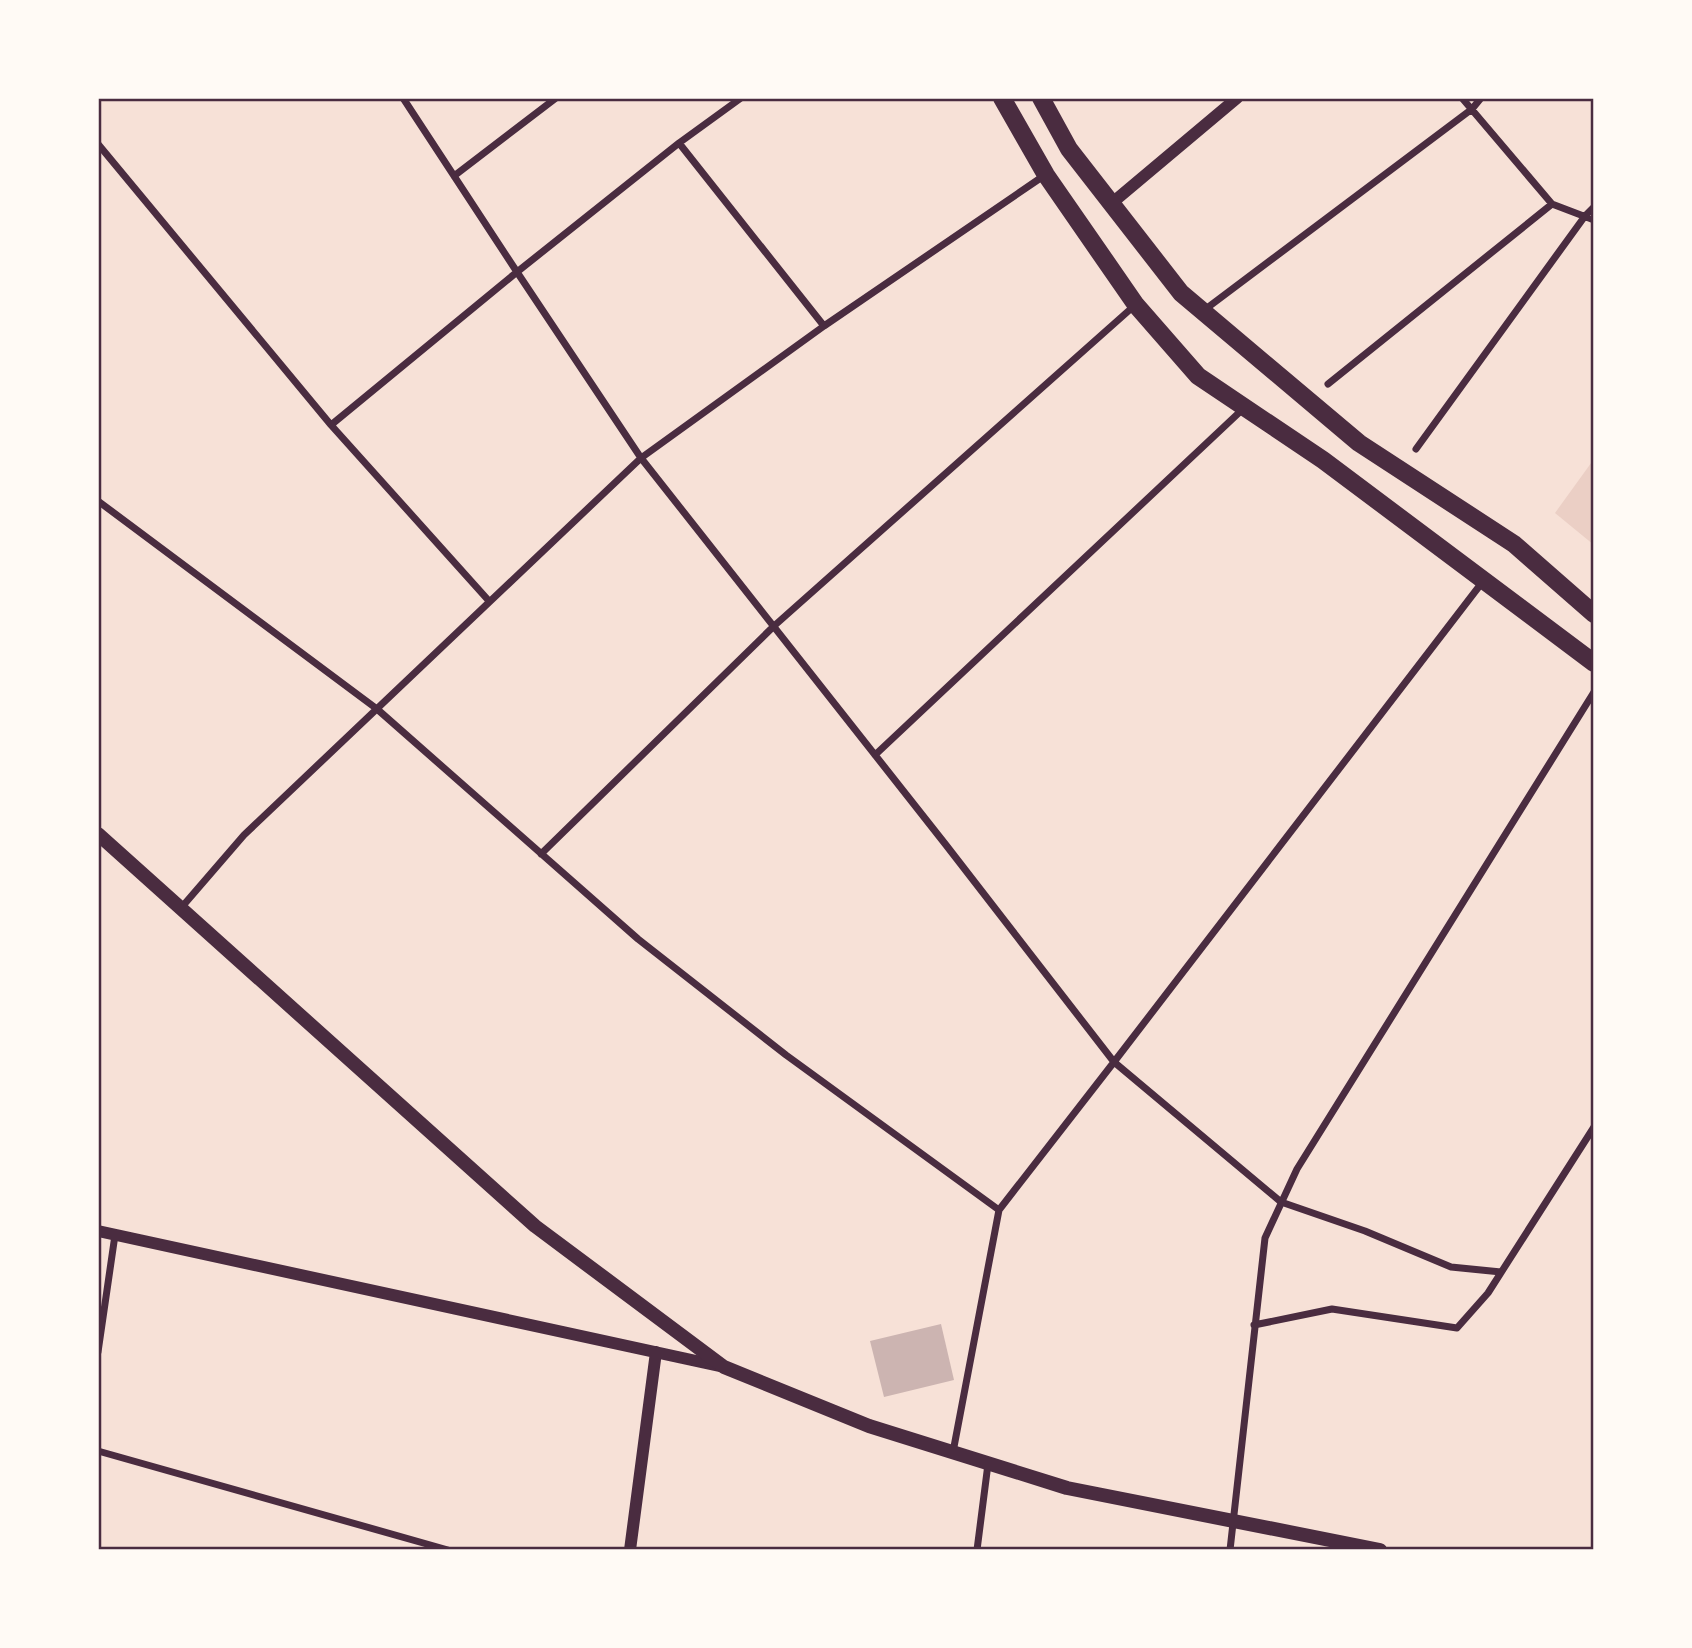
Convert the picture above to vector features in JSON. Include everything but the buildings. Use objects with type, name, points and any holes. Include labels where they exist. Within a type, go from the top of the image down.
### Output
[{"type":"main road","points":[[1002,98],[1046,175],[1136,304],[1198,376],[1323,460],[1594,663]]},
{"type":"main road","points":[[1041,98],[1069,149],[1181,293],[1359,443],[1514,544],[1594,614]]},
{"type":"main road","points":[[98,834],[535,1226],[724,1367],[869,1426],[1067,1488],[1380,1550]]},
{"type":"street","points":[[403,98],[641,458],[1114,1062],[1281,1202],[1365,1231],[1451,1267],[1501,1272]]},
{"type":"street","points":[[454,176],[556,98]]},
{"type":"street","points":[[331,425],[517,272],[741,98]]},
{"type":"street","points":[[1112,203],[1237,98]]},
{"type":"street","points":[[1462,98],[1552,204],[1594,220]]},
{"type":"street","points":[[1203,311],[1472,109],[1481,98]]},
{"type":"street","points":[[98,144],[331,425],[489,601]]},
{"type":"street","points":[[679,144],[824,326]]},
{"type":"street","points":[[181,908],[244,835],[641,458],[824,326],[1046,175]]},
{"type":"street","points":[[1328,384],[1552,204]]},
{"type":"street","points":[[1416,449],[1594,207]]},
{"type":"street","points":[[541,854],[774,626],[1136,304]]},
{"type":"street","points":[[875,755],[1244,408]]},
{"type":"street","points":[[98,501],[377,709],[638,939],[786,1055],[999,1210]]},
{"type":"street","points":[[953,1452],[999,1210],[1485,580]]},
{"type":"street","points":[[1230,1550],[1265,1238],[1297,1169],[1594,692]]},
{"type":"street","points":[[1254,1325],[1332,1309],[1457,1328],[1488,1293],[1594,1127]]},
{"type":"street","points":[[98,1231],[724,1367]]},
{"type":"street","points":[[98,1352],[115,1234]]},
{"type":"street","points":[[630,1550],[656,1352]]},
{"type":"street","points":[[98,1451],[448,1550]]},
{"type":"street","points":[[977,1550],[989,1463]]},
{"type":"shaded area","points":[[1594,459],[1594,545],[1555,513]]}]
